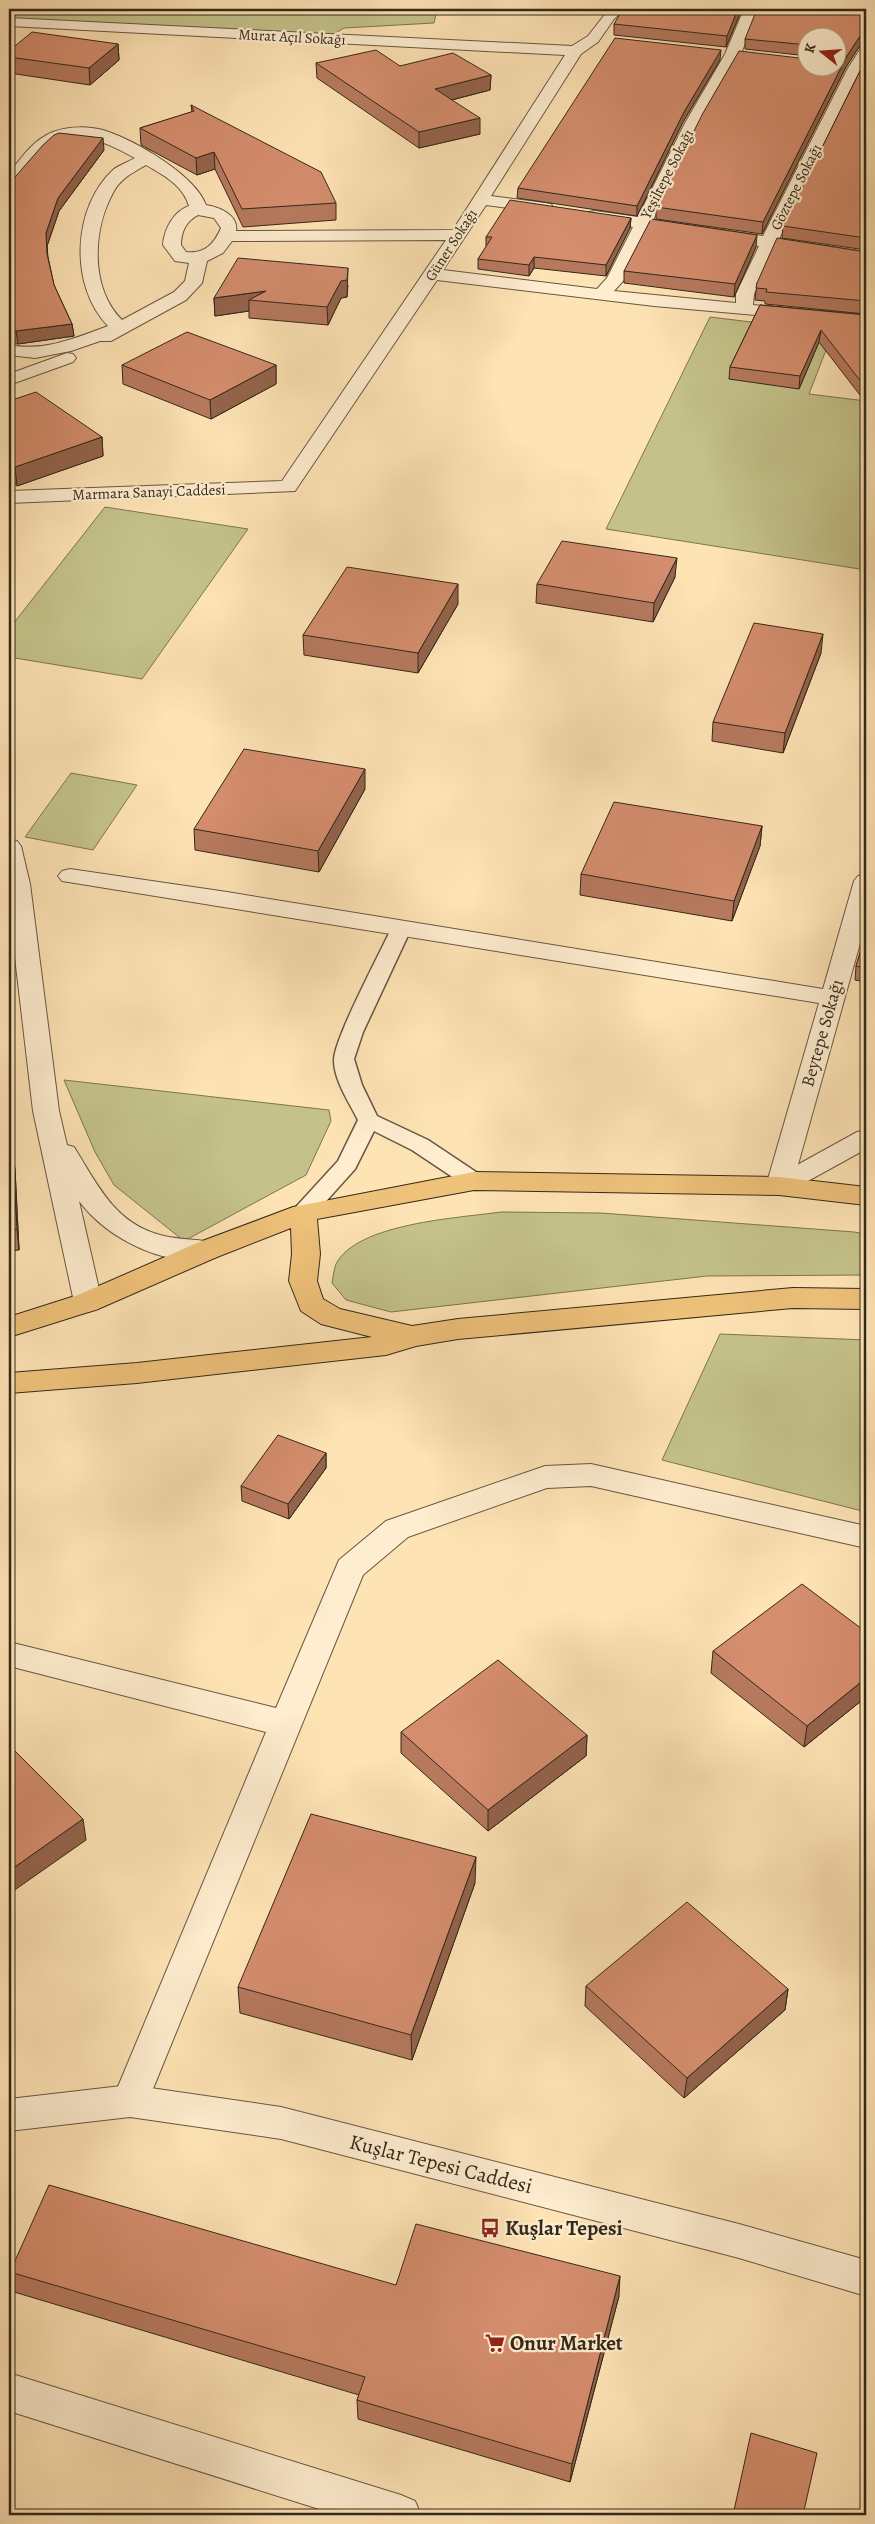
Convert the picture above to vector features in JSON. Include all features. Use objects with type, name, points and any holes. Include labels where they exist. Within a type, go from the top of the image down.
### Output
[{"type":"main road","points":[[9,1327],[88,1302],[207,1250],[303,1213],[474,1181],[779,1186],[866,1196]]},
{"type":"main road","points":[[303,1213],[306,1254],[303,1281],[311,1304],[330,1317],[413,1336]]},
{"type":"main road","points":[[9,1383],[137,1373],[377,1346],[413,1336],[458,1329],[794,1298],[866,1298]]},
{"type":"street","name":"Güner Sokağı","points":[[288,487],[458,235],[575,51],[593,39],[613,12]]},
{"type":"street","name":"Yeşiltepe Sokağı","points":[[601,295],[615,280],[693,123],[733,54],[750,12]]},
{"type":"street","name":"Murat Açıl Sokağı","points":[[9,22],[575,51]]},
{"type":"street","points":[[593,39],[612,41]]},
{"type":"street","name":"Göztepe Sokağı","points":[[744,309],[745,294],[768,244],[861,69],[866,51]]},
{"type":"street","points":[[715,52],[752,56]]},
{"type":"street","points":[[848,67],[861,69]]},
{"type":"street","points":[[9,185],[40,147],[52,138],[66,134],[89,133],[103,136],[182,182],[195,198],[198,209]]},
{"type":"street","points":[[120,328],[103,311],[92,282],[88,244],[92,225],[106,189],[121,172],[145,159]]},
{"type":"street","points":[[480,198],[768,244],[866,257]]},
{"type":"street","points":[[198,209],[209,210],[227,220],[229,228],[227,234],[216,250],[199,259],[176,254],[171,239],[173,231],[184,216],[192,210],[198,209]]},
{"type":"street","points":[[227,234],[458,235]]},
{"type":"street","points":[[9,380],[67,358],[180,296],[193,283],[199,259]]},
{"type":"street","points":[[432,274],[601,295],[866,320]]},
{"type":"street","points":[[9,350],[25,353],[57,349],[120,328]]},
{"type":"street","name":"Marmara Sanayi Caddesi","points":[[9,497],[288,487]]},
{"type":"street","points":[[9,846],[18,884],[46,1111],[88,1302]]},
{"type":"street","points":[[70,876],[227,899],[401,929],[833,998]]},
{"type":"street","name":"Beytepe Sokağı","points":[[779,1186],[866,880]]},
{"type":"street","points":[[46,1111],[77,1178],[93,1203],[117,1226],[146,1242],[178,1250],[207,1250]]},
{"type":"street","points":[[779,1186],[866,1138]]},
{"type":"street","points":[[130,2102],[350,1568],[397,1529],[545,1477],[591,1474],[866,1537]]},
{"type":"street","points":[[9,1654],[287,1724]]},
{"type":"street","name":"Kuşlar Tepesi Caddesi","points":[[9,2115],[130,2102],[281,2123],[721,2236],[866,2278]]},
{"type":"street","points":[[9,2392],[401,2515]]},
{"type":"lane","points":[[401,929],[353,1032],[344,1059],[351,1085],[369,1120],[420,1145],[474,1181]]},
{"type":"lane","points":[[303,1213],[347,1164],[369,1120]]},
{"type":"shaded area","points":[[9,9],[382,9],[436,14],[434,23],[344,28],[332,35],[9,19]]},
{"type":"shaded area","points":[[710,317],[833,332],[809,394],[866,401],[866,570],[606,529]]},
{"type":"shaded area","points":[[105,507],[248,529],[142,679],[9,657],[9,629]]},
{"type":"shaded area","points":[[71,773],[137,785],[93,850],[25,837]]},
{"type":"shaded area","points":[[64,1080],[329,1110],[331,1121],[306,1175],[184,1241],[114,1185],[95,1152]]},
{"type":"shaded area","points":[[501,1212],[601,1213],[866,1234],[866,1275],[707,1276],[391,1312],[346,1300],[332,1283],[336,1264],[347,1250],[365,1239],[386,1231],[436,1220]]},
{"type":"shaded area","points":[[720,1334],[866,1340],[866,1512],[662,1460]]},
{"type":"building","points":[[623,9],[738,9],[727,36],[614,24]]},
{"type":"building","points":[[757,9],[866,9],[866,35],[860,36],[848,54],[848,28],[798,28],[798,44],[745,39]]},
{"type":"building","points":[[32,32],[118,44],[89,68],[9,57],[9,51]]},
{"type":"building","points":[[615,38],[721,50],[684,112],[637,206],[518,188]]},
{"type":"building","points":[[376,50],[400,66],[453,53],[491,75],[435,89],[480,118],[419,132],[316,63]]},
{"type":"building","points":[[739,51],[798,58],[798,78],[836,78],[763,222],[656,207],[703,113]]},
{"type":"building","points":[[866,59],[866,238],[783,226]]},
{"type":"building","points":[[191,105],[321,172],[336,203],[242,209],[214,152],[196,158],[140,128],[194,111]]},
{"type":"building","points":[[59,133],[103,138],[58,198],[46,233],[47,254],[54,285],[72,324],[9,331],[9,180],[15,177],[43,145]]},
{"type":"building","points":[[510,200],[631,218],[606,265],[534,257],[529,265],[478,259],[492,237],[486,237]]},
{"type":"building","points":[[651,219],[757,235],[735,284],[624,271]]},
{"type":"building","points":[[777,238],[866,252],[866,301],[766,292],[767,289],[756,288]]},
{"type":"building","points":[[238,258],[348,268],[347,280],[341,281],[327,307],[249,300],[266,291],[214,298]]},
{"type":"building","points":[[760,305],[866,315],[866,382],[862,383],[821,330],[800,376],[730,367]]},
{"type":"building","points":[[187,332],[276,365],[210,400],[122,365]]},
{"type":"building","points":[[36,392],[102,437],[15,467],[9,462],[9,401]]},
{"type":"building","points":[[562,541],[677,558],[654,603],[537,584]]},
{"type":"building","points":[[347,567],[458,584],[418,653],[303,635]]},
{"type":"building","points":[[754,623],[823,634],[785,733],[713,722]]},
{"type":"building","points":[[244,749],[365,769],[318,851],[194,829]]},
{"type":"building","points":[[614,802],[762,826],[734,901],[581,874]]},
{"type":"building","points":[[866,933],[866,968],[856,966]]},
{"type":"building","points":[[9,1148],[12,1148],[17,1229],[9,1230]]},
{"type":"building","points":[[278,1435],[326,1453],[288,1504],[241,1486]]},
{"type":"building","points":[[802,1584],[866,1632],[866,1678],[807,1726],[713,1651]]},
{"type":"building","points":[[498,1660],[587,1735],[488,1810],[401,1732]]},
{"type":"building","points":[[9,1745],[83,1819],[9,1871]]},
{"type":"building","points":[[311,1814],[476,1857],[411,2035],[238,1987]]},
{"type":"building","points":[[687,1902],[788,1989],[687,2078],[586,1986]]},
{"type":"building","points":[[49,2185],[396,2285],[416,2224],[620,2276],[572,2464],[357,2400],[365,2377],[10,2272]]},
{"type":"building","points":[[751,2433],[817,2453],[803,2515],[733,2515]]},
{"type":"waterway","points":[[539,9],[622,11]]},
{"type":"place","name":"Kuşlar Tepesi","points":[[490,2228]]},
{"type":"place","name":"Onur Market","points":[[495,2343]]}]
